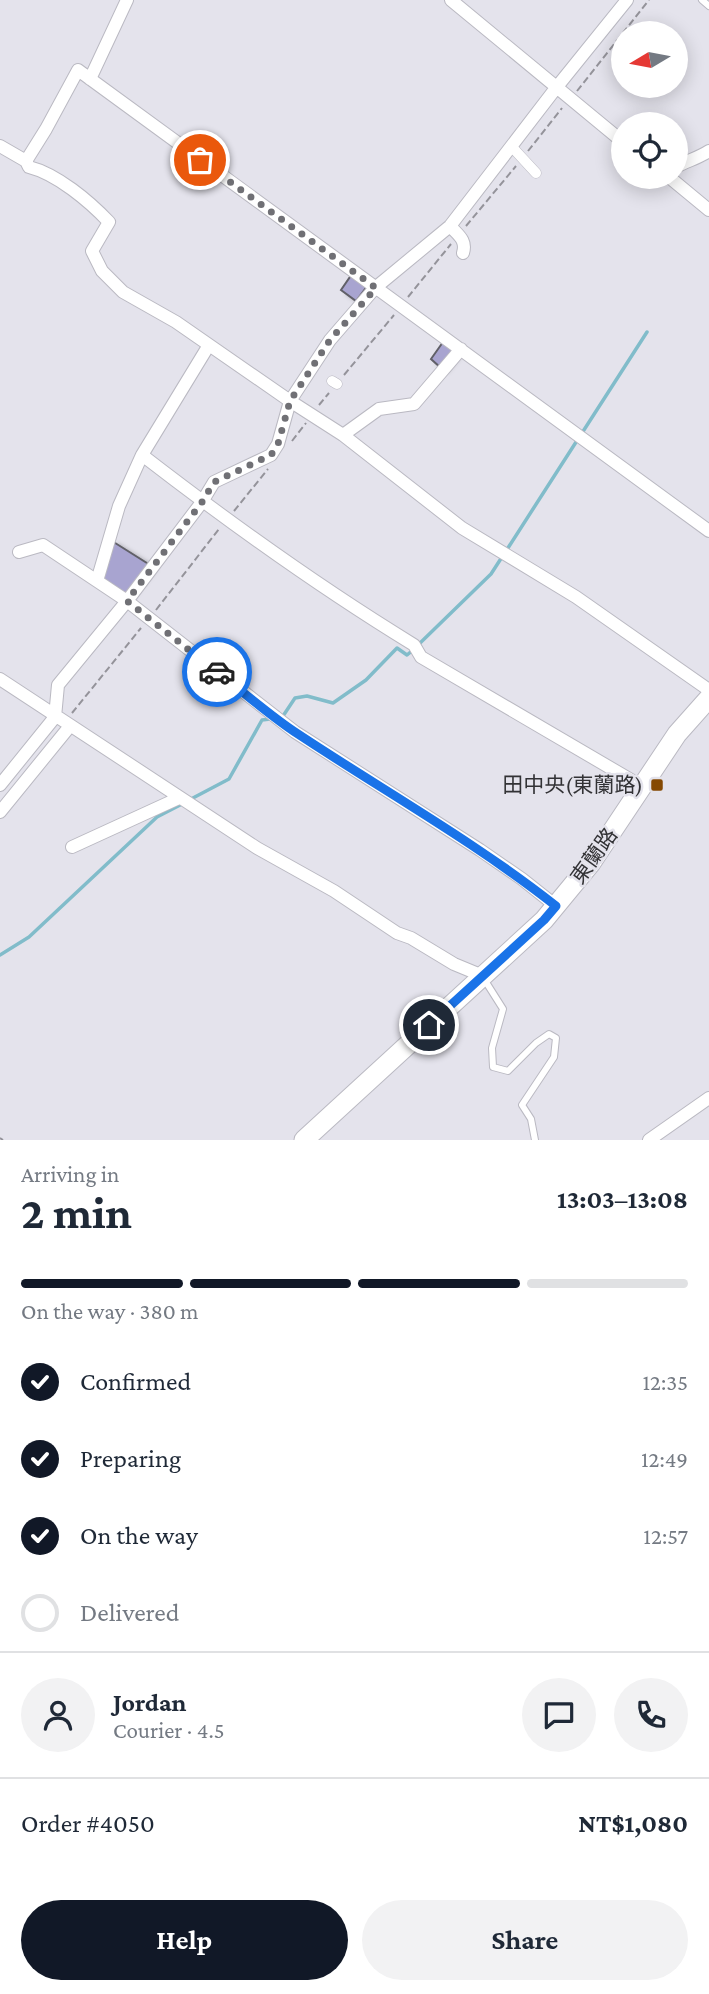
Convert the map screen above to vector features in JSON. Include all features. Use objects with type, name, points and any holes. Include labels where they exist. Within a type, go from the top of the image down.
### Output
[{"type":"main road","name":"東蘭路","points":[[304,1140],[544,920],[591,863],[677,734],[709,698]]},
{"type":"street","points":[[90,79],[127,0]]},
{"type":"street","points":[[451,0],[611,132]]},
{"type":"street","points":[[0,785],[55,717],[58,685],[127,601],[202,502],[214,482],[271,455],[278,444],[290,401],[330,340],[376,288],[454,230],[511,146],[627,0]]},
{"type":"street","points":[[26,161],[78,70],[709,531]]},
{"type":"street","points":[[0,146],[26,161],[29,167],[43,171],[93,206],[109,222],[92,251],[102,271],[123,292],[176,323],[343,435],[462,528],[576,597],[709,690]]},
{"type":"street","points":[[511,146],[536,173]]},
{"type":"street","points":[[688,161],[698,159],[709,150]]},
{"type":"street","points":[[684,189],[709,210]]},
{"type":"street","points":[[454,230],[464,240],[463,253]]},
{"type":"street","points":[[97,581],[119,506],[142,455],[209,345]]},
{"type":"street","points":[[343,435],[379,409],[414,404],[461,349]]},
{"type":"street","points":[[142,455],[202,502],[338,598],[414,645],[421,657],[643,787]]},
{"type":"street","points":[[19,552],[43,544],[127,601],[295,732],[480,850],[556,906]]},
{"type":"street","points":[[0,679],[257,848],[334,891],[397,933],[482,976]]},
{"type":"street","points":[[0,812],[70,726]]},
{"type":"street","points":[[72,847],[179,797]]},
{"type":"street","points":[[649,1140],[709,1098]]},
{"type":"lane","points":[[702,0],[709,6]]},
{"type":"lane","points":[[482,976],[503,1009],[492,1048],[493,1067],[508,1071],[549,1034],[556,1038],[554,1057],[522,1105],[531,1119],[535,1140]]},
{"type":"path","points":[[576,91],[649,0]]},
{"type":"path","points":[[317,408],[335,382],[401,306],[454,230],[522,158],[564,105]]},
{"type":"building","points":[[352,274],[368,285],[356,301],[341,290]]},
{"type":"building","points":[[443,342],[456,350],[441,368],[431,359]]},
{"type":"building","points":[[112,541],[150,565],[125,596],[101,581]]},
{"type":"waterway","points":[[582,433],[647,332]]},
{"type":"waterway","points":[[506,551],[578,439]]},
{"type":"waterway","points":[[418,645],[491,574],[502,557]]},
{"type":"waterway","points":[[281,717],[295,698],[307,696],[333,703],[366,680],[397,648],[407,655],[413,650]]},
{"type":"waterway","points":[[191,799],[229,779],[262,720],[270,719]]},
{"type":"waterway","points":[[0,955],[29,937],[157,817],[184,803]]},
{"type":"way so far","points":[[200,160],[376,288],[330,340],[290,401],[278,444],[271,455],[214,482],[202,502],[127,601],[217,672]]},
{"type":"place","name":"田中央(東蘭路)","points":[[657,785]]},
{"type":"route","points":[[217,672],[295,732],[480,850],[556,906],[429,1025]]}]
